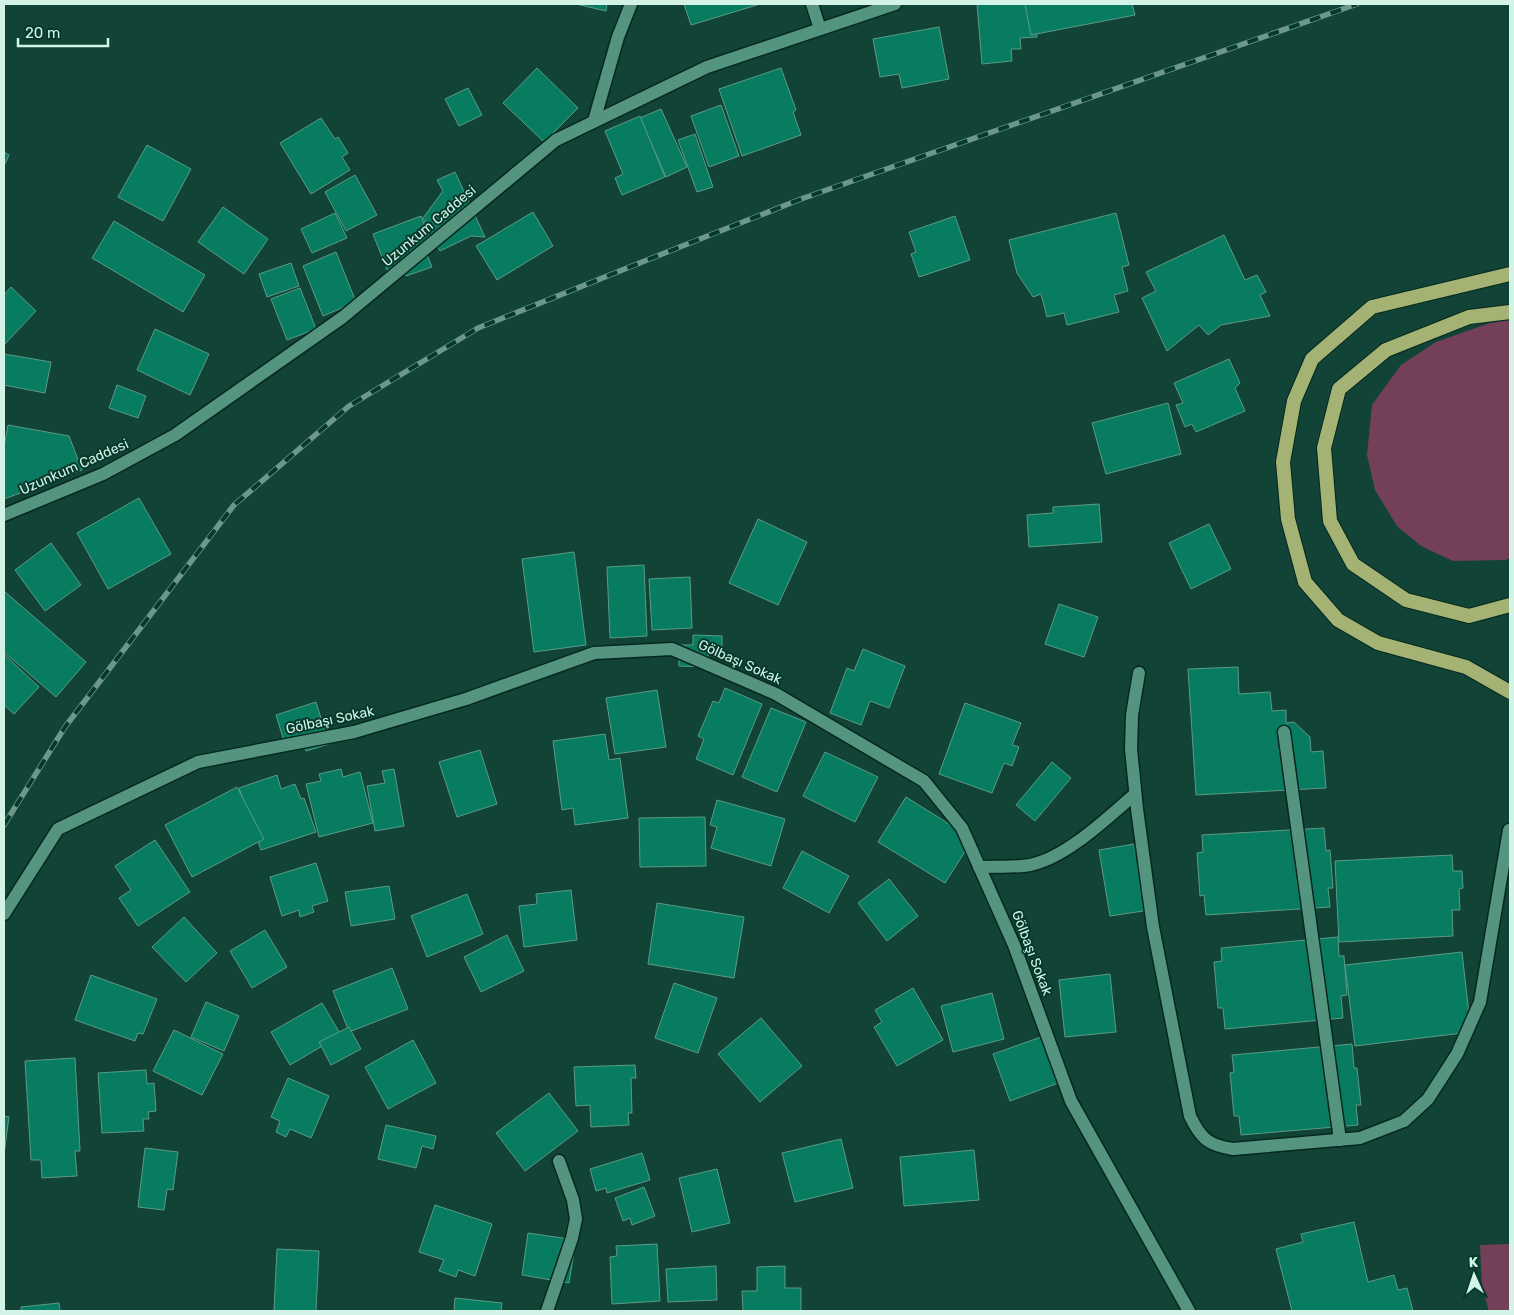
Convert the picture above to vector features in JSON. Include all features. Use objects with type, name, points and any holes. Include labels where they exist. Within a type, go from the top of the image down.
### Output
[{"type":"highway","points":[[1510,274],[1372,307],[1312,359],[1294,401],[1283,462],[1288,520],[1306,582],[1338,620],[1378,643],[1466,667],[1510,692]]},
{"type":"highway","points":[[1510,312],[1469,318],[1386,350],[1339,389],[1324,448],[1330,521],[1353,564],[1406,600],[1469,616],[1510,605]]},
{"type":"street","points":[[594,121],[618,37],[631,4]]},
{"type":"street","points":[[812,4],[820,29]]},
{"type":"street","name":"Uzunkum Caddesi","points":[[4,515],[103,474],[175,435],[343,317],[556,140],[706,68],[895,4]]},
{"type":"street","name":"Gölbaşı Sokak","points":[[4,914],[58,829],[198,762],[354,732],[466,699],[594,653],[672,649],[776,694],[924,781],[962,828],[1014,945],[1071,1101],[1189,1311]]},
{"type":"street","points":[[1139,673],[1132,715],[1131,749],[1135,794],[1153,927],[1190,1116],[1197,1130],[1206,1140],[1217,1146],[1233,1149],[1360,1138],[1404,1121],[1428,1099],[1457,1054],[1480,1002],[1509,830]]},
{"type":"street","points":[[1284,732],[1340,1140]]},
{"type":"street","points":[[979,867],[1030,865],[1057,855],[1135,794]]},
{"type":"street","points":[[547,1311],[572,1238],[576,1219],[573,1200],[559,1161]]},
{"type":"shaded area","points":[[1510,320],[1510,558],[1505,560],[1453,561],[1421,546],[1397,526],[1375,490],[1367,455],[1372,405],[1401,365],[1436,342],[1490,323]]},
{"type":"shaded area","points":[[1510,1244],[1510,1311],[1489,1311],[1482,1287],[1480,1245]]},
{"type":"building","points":[[576,4],[607,4],[606,11]]},
{"type":"building","points":[[684,4],[757,4],[757,5],[691,25]]},
{"type":"building","points":[[977,4],[1035,4],[1037,37],[1020,38],[1021,49],[1011,49],[1012,61],[982,64]]},
{"type":"building","points":[[1025,4],[1132,4],[1135,15],[1031,35]]},
{"type":"building","points":[[939,27],[949,79],[902,88],[899,74],[880,77],[873,39]]},
{"type":"building","points":[[537,68],[578,108],[544,142],[503,103]]},
{"type":"building","points":[[781,68],[796,110],[793,112],[801,135],[742,156],[719,89]]},
{"type":"building","points":[[468,88],[482,115],[459,126],[445,99]]},
{"type":"building","points":[[721,105],[739,156],[709,167],[691,116]]},
{"type":"building","points":[[661,109],[687,167],[666,177],[640,118]]},
{"type":"building","points":[[640,116],[665,177],[622,195],[615,178],[623,174],[605,131]]},
{"type":"building","points":[[321,118],[335,139],[338,137],[348,153],[342,157],[350,170],[311,194],[280,143]]},
{"type":"building","points":[[695,134],[713,187],[697,192],[678,140]]},
{"type":"building","points":[[147,145],[191,169],[163,221],[118,197]]},
{"type":"building","points":[[4,152],[9,155],[4,166]]},
{"type":"building","points":[[455,172],[485,237],[471,236],[440,251],[423,218],[443,191],[437,180]]},
{"type":"building","points":[[355,175],[377,215],[346,231],[325,192]]},
{"type":"building","points":[[223,207],[268,239],[244,274],[198,242]]},
{"type":"building","points":[[533,212],[553,246],[497,280],[476,246]]},
{"type":"building","points":[[335,213],[347,238],[312,253],[301,229]]},
{"type":"building","points":[[1116,213],[1129,265],[1122,267],[1128,291],[1114,295],[1119,312],[1067,325],[1064,313],[1047,317],[1041,294],[1033,297],[1017,273],[1009,240]]},
{"type":"building","points":[[421,216],[434,249],[426,252],[432,267],[406,276],[403,269],[389,275],[373,234]]},
{"type":"building","points":[[955,216],[970,260],[919,277],[911,254],[916,252],[909,232]]},
{"type":"building","points":[[114,221],[205,275],[183,312],[92,258]]},
{"type":"building","points":[[1224,235],[1245,280],[1257,275],[1266,292],[1260,295],[1270,316],[1221,325],[1208,335],[1199,325],[1167,351],[1142,298],[1156,291],[1146,272]]},
{"type":"building","points":[[336,252],[356,302],[323,316],[303,266]]},
{"type":"building","points":[[291,263],[299,286],[267,297],[259,274]]},
{"type":"building","points":[[11,287],[36,311],[4,345],[4,295]]},
{"type":"building","points":[[300,288],[316,329],[287,340],[271,299]]},
{"type":"building","points":[[155,329],[209,354],[190,395],[137,370]]},
{"type":"building","points":[[4,354],[51,362],[45,393],[4,385]]},
{"type":"building","points":[[1229,359],[1240,383],[1235,388],[1245,411],[1196,432],[1192,424],[1185,427],[1176,405],[1183,403],[1174,383]]},
{"type":"building","points":[[117,385],[146,396],[138,418],[109,408]]},
{"type":"building","points":[[1168,403],[1181,454],[1106,474],[1092,423]]},
{"type":"building","points":[[8,425],[69,436],[82,470],[4,499],[4,446]]},
{"type":"building","points":[[139,498],[171,554],[108,589],[77,533]]},
{"type":"building","points":[[1099,504],[1102,542],[1029,547],[1027,515],[1053,513],[1053,507]]},
{"type":"building","points":[[758,519],[807,542],[778,605],[729,583]]},
{"type":"building","points":[[1209,524],[1231,569],[1191,589],[1169,543]]},
{"type":"building","points":[[51,543],[81,585],[45,611],[15,570]]},
{"type":"building","points":[[574,552],[586,645],[534,652],[522,559]]},
{"type":"building","points":[[644,565],[647,636],[610,638],[607,567]]},
{"type":"building","points":[[690,577],[692,628],[652,630],[649,579]]},
{"type":"building","points":[[4,591],[86,662],[56,697],[4,652]]},
{"type":"building","points":[[1059,604],[1098,617],[1084,657],[1045,644]]},
{"type":"building","points":[[693,635],[722,636],[722,654],[708,653],[708,667],[679,666],[679,645],[693,645]]},
{"type":"building","points":[[863,649],[905,666],[889,708],[870,701],[861,725],[830,713],[847,668],[854,671]]},
{"type":"building","points":[[4,654],[39,687],[14,714],[4,705]]},
{"type":"building","points":[[1238,667],[1239,694],[1270,692],[1272,711],[1286,710],[1286,723],[1294,722],[1310,737],[1311,752],[1323,751],[1326,788],[1196,795],[1188,669]]},
{"type":"building","points":[[725,688],[762,704],[733,775],[696,759],[704,739],[698,736],[713,701],[719,703]]},
{"type":"building","points":[[657,690],[666,747],[615,754],[606,698]]},
{"type":"building","points":[[316,702],[329,744],[306,751],[305,746],[287,751],[276,715]]},
{"type":"building","points":[[965,703],[1021,723],[1012,745],[1019,747],[1012,766],[1004,763],[992,793],[939,774]]},
{"type":"building","points":[[771,708],[806,722],[777,792],[742,777]]},
{"type":"building","points":[[605,734],[609,760],[620,758],[628,818],[575,825],[573,808],[562,810],[553,741]]},
{"type":"building","points":[[480,750],[497,804],[457,817],[439,762]]},
{"type":"building","points":[[825,752],[878,777],[855,822],[803,796]]},
{"type":"building","points":[[1052,762],[1071,778],[1035,821],[1016,805]]},
{"type":"building","points":[[341,769],[343,777],[360,772],[373,823],[319,837],[306,784],[321,781],[319,774]]},
{"type":"building","points":[[394,769],[404,826],[375,831],[367,786],[385,783],[382,771]]},
{"type":"building","points":[[277,775],[281,789],[295,784],[301,799],[304,798],[316,832],[261,850],[239,788]]},
{"type":"building","points":[[237,787],[264,839],[192,877],[165,825]]},
{"type":"building","points":[[906,797],[973,839],[945,883],[878,842]]},
{"type":"building","points":[[717,800],[785,819],[771,866],[711,848],[717,827],[710,825]]},
{"type":"building","points":[[705,817],[706,866],[640,867],[639,818]]},
{"type":"building","points":[[1324,828],[1326,851],[1330,850],[1333,888],[1328,888],[1330,907],[1206,915],[1204,895],[1200,896],[1197,853],[1203,852],[1202,835]]},
{"type":"building","points":[[155,840],[190,892],[138,926],[119,898],[131,890],[115,866]]},
{"type":"building","points":[[1146,842],[1156,909],[1110,916],[1099,850]]},
{"type":"building","points":[[802,851],[849,876],[829,913],[783,888]]},
{"type":"building","points":[[1452,855],[1453,871],[1462,871],[1463,888],[1459,889],[1460,910],[1452,910],[1453,936],[1339,942],[1335,861]]},
{"type":"building","points":[[316,863],[328,901],[312,906],[314,912],[300,917],[299,910],[282,916],[270,877]]},
{"type":"building","points":[[889,879],[918,916],[887,941],[858,903]]},
{"type":"building","points":[[389,886],[395,919],[351,926],[345,892]]},
{"type":"building","points":[[571,890],[577,940],[524,947],[519,906],[537,904],[536,894]]},
{"type":"building","points":[[467,894],[483,934],[427,957],[411,916]]},
{"type":"building","points":[[657,903],[744,917],[734,978],[648,964]]},
{"type":"building","points":[[184,917],[217,953],[186,982],[152,947]]},
{"type":"building","points":[[265,930],[287,967],[252,988],[230,951]]},
{"type":"building","points":[[507,935],[524,971],[481,992],[464,957]]},
{"type":"building","points":[[1338,937],[1339,956],[1344,956],[1347,995],[1341,996],[1343,1018],[1225,1029],[1223,1008],[1218,1008],[1214,962],[1222,961],[1221,948]]},
{"type":"building","points":[[1462,952],[1471,1032],[1355,1046],[1345,965]]},
{"type":"building","points":[[392,968],[408,1009],[349,1032],[333,991]]},
{"type":"building","points":[[1110,974],[1116,1032],[1065,1037],[1059,980]]},
{"type":"building","points":[[91,975],[157,999],[143,1034],[138,1033],[135,1041],[75,1020]]},
{"type":"building","points":[[674,983],[717,998],[698,1053],[655,1038]]},
{"type":"building","points":[[913,988],[943,1040],[897,1066],[874,1027],[882,1022],[875,1010]]},
{"type":"building","points":[[992,993],[1004,1039],[953,1052],[941,1006]]},
{"type":"building","points":[[206,1002],[239,1016],[224,1051],[191,1037]]},
{"type":"building","points":[[322,1003],[341,1035],[290,1065],[271,1032]]},
{"type":"building","points":[[761,1018],[802,1066],[760,1102],[718,1054]]},
{"type":"building","points":[[349,1027],[361,1049],[331,1065],[319,1042]]},
{"type":"building","points":[[174,1030],[223,1054],[202,1095],[153,1071]]},
{"type":"building","points":[[1044,1036],[1061,1082],[1010,1101],[993,1054]]},
{"type":"building","points":[[413,1040],[436,1083],[388,1109],[365,1067]]},
{"type":"building","points":[[1352,1044],[1354,1068],[1357,1068],[1361,1105],[1356,1105],[1358,1125],[1241,1135],[1239,1116],[1234,1116],[1230,1073],[1234,1072],[1232,1055]]},
{"type":"building","points":[[75,1058],[80,1151],[75,1151],[77,1176],[42,1178],[41,1160],[31,1160],[25,1061]]},
{"type":"building","points":[[635,1065],[636,1078],[631,1078],[632,1113],[628,1113],[629,1125],[591,1127],[590,1105],[576,1106],[574,1067]]},
{"type":"building","points":[[146,1070],[147,1084],[154,1083],[156,1111],[148,1112],[149,1119],[143,1119],[144,1131],[102,1133],[98,1073]]},
{"type":"building","points":[[288,1078],[329,1096],[311,1138],[290,1129],[286,1137],[276,1132],[280,1121],[271,1117]]},
{"type":"building","points":[[549,1093],[578,1131],[525,1171],[496,1133]]},
{"type":"building","points":[[4,1116],[9,1117],[4,1154]]},
{"type":"building","points":[[386,1125],[436,1136],[433,1149],[422,1146],[416,1168],[378,1159]]},
{"type":"building","points":[[841,1139],[853,1188],[795,1202],[782,1153]]},
{"type":"building","points":[[145,1148],[178,1152],[173,1190],[167,1189],[164,1210],[138,1207]]},
{"type":"building","points":[[974,1150],[979,1200],[904,1206],[900,1157]]},
{"type":"building","points":[[642,1153],[650,1180],[607,1193],[606,1188],[596,1191],[590,1169]]},
{"type":"building","points":[[717,1169],[730,1223],[692,1232],[679,1178]]},
{"type":"building","points":[[644,1187],[655,1216],[632,1225],[630,1218],[623,1221],[615,1198]]},
{"type":"building","points":[[435,1205],[492,1224],[475,1276],[458,1270],[456,1277],[439,1271],[444,1260],[419,1252]]},
{"type":"building","points":[[1354,1222],[1368,1282],[1394,1275],[1398,1290],[1407,1288],[1413,1311],[1292,1311],[1276,1249],[1303,1242],[1301,1234]]},
{"type":"building","points":[[528,1233],[576,1240],[569,1283],[522,1275]]},
{"type":"building","points":[[657,1244],[660,1301],[612,1304],[610,1257],[617,1256],[616,1246]]},
{"type":"building","points":[[277,1249],[319,1251],[316,1311],[274,1311]]},
{"type":"building","points":[[716,1266],[717,1300],[668,1302],[666,1269]]},
{"type":"building","points":[[785,1266],[785,1288],[801,1288],[801,1311],[743,1311],[742,1291],[757,1291],[757,1267]]},
{"type":"building","points":[[455,1298],[502,1303],[501,1311],[454,1311]]},
{"type":"building","points":[[59,1303],[60,1311],[21,1311],[21,1307]]},
{"type":"railway","points":[[4,825],[65,727],[234,505],[349,406],[478,328],[652,258],[801,199],[1357,4]]}]
